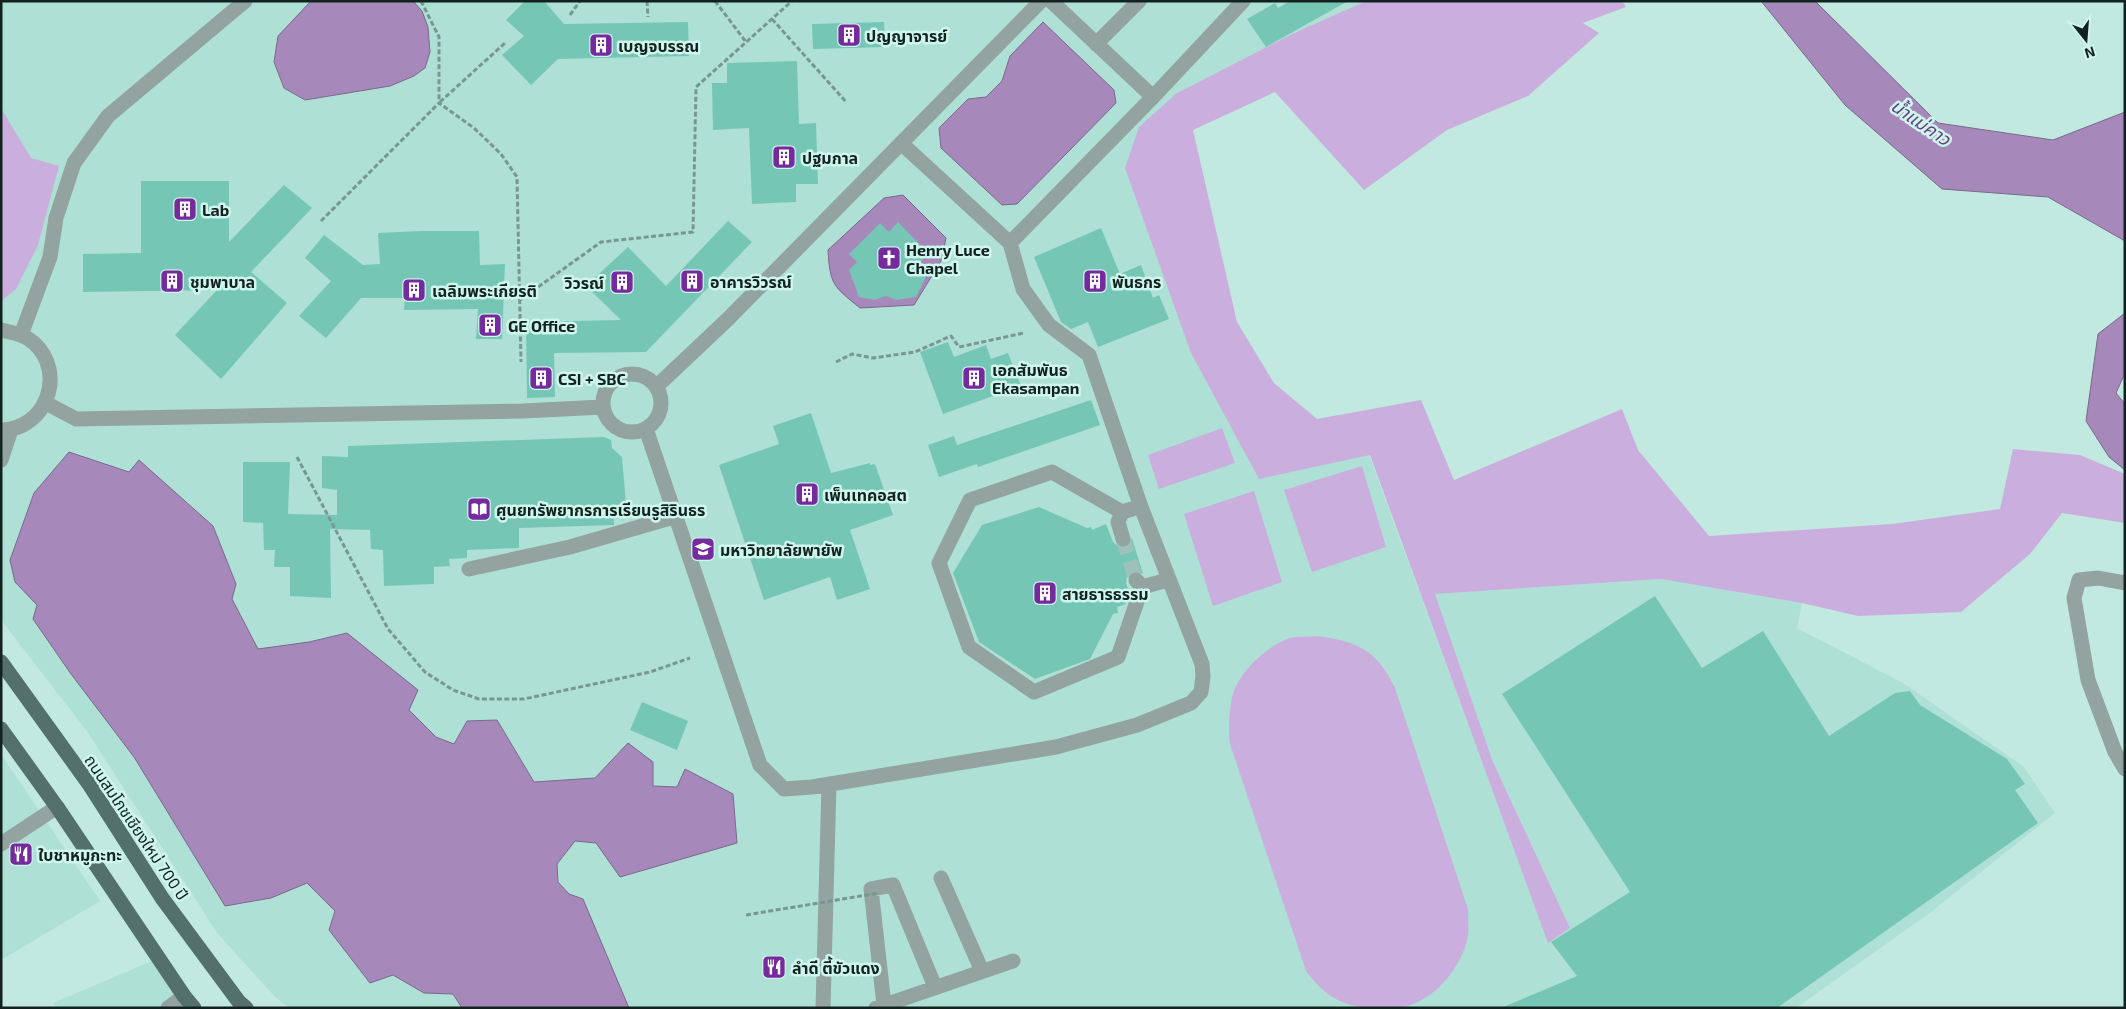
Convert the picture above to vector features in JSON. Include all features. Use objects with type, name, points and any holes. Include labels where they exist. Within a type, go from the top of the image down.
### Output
[{"type":"main road","name":"ถนนสมโภชเชียงใหม่ 700 ปี","points":[[1,662],[89,784],[162,898],[239,1002],[246,1008]]},
{"type":"main road","points":[[1,729],[57,807],[184,996],[194,1008]]},
{"type":"street","points":[[21,335],[50,257],[56,218],[74,163],[108,116],[245,1]]},
{"type":"street","points":[[1096,44],[1139,1]]},
{"type":"street","points":[[1010,243],[1153,97],[1242,1]]},
{"type":"street","points":[[657,386],[728,319],[901,143],[1052,2],[1153,97]]},
{"type":"street","points":[[646,429],[760,765],[784,789],[829,784],[1056,747],[1137,724],[1192,703],[1201,692],[1202,664],[1168,580],[1089,355],[1049,325],[1028,297],[1010,243],[901,143]]},
{"type":"street","points":[[1,330],[21,335],[33,342],[43,352],[50,369],[51,386],[46,403],[36,417],[21,427],[6,430],[1,460]]},
{"type":"street","points":[[641,374],[657,386],[662,398],[661,410],[656,421],[646,429],[632,433],[619,429],[608,420],[603,408],[606,388],[621,375],[641,374]]},
{"type":"street","points":[[46,403],[76,419],[603,408]]},
{"type":"street","points":[[1141,506],[1122,512],[1052,472],[970,500],[939,564],[969,646],[1034,692],[1118,657],[1139,584],[1168,580]]},
{"type":"street","points":[[1122,512],[1118,522],[1123,539]]},
{"type":"street","points":[[469,569],[570,547],[677,516]]},
{"type":"street","points":[[2125,583],[2098,578],[2078,580],[2074,598],[2088,680],[2115,752],[2125,769]]},
{"type":"street","points":[[823,1008],[829,784]]},
{"type":"street","points":[[1,844],[57,807]]},
{"type":"street","points":[[941,878],[982,971]]},
{"type":"street","points":[[935,987],[893,885],[871,889],[880,1006],[1013,961]]},
{"type":"street","points":[[168,1008],[184,996]]},
{"type":"path","points":[[421,1],[439,38],[439,102]]},
{"type":"path","points":[[570,14],[580,1]]},
{"type":"path","points":[[647,1],[648,18]]},
{"type":"path","points":[[715,1],[746,42]]},
{"type":"path","points":[[520,300],[601,242],[693,232],[696,87],[792,1]]},
{"type":"path","points":[[772,19],[847,104]]},
{"type":"path","points":[[320,220],[439,102],[505,43]]},
{"type":"path","points":[[439,102],[474,128],[502,154],[517,177],[521,362]]},
{"type":"path","points":[[836,362],[852,354],[873,358],[915,352],[951,336],[959,347],[1024,333]]},
{"type":"path","points":[[297,457],[388,629],[424,672],[453,690],[479,700],[524,699],[650,672],[690,658]]},
{"type":"path","points":[[746,915],[879,894]]},
{"type":"shaded area","name":"มหาวิทยาลัยพายัพ","points":[[1,1],[1366,1],[1292,34],[1177,93],[1191,353],[1369,455],[1548,942],[1570,928],[1493,762],[1434,594],[1661,579],[1802,603],[1797,628],[1903,683],[2024,767],[2055,813],[1931,912],[1796,1008],[289,1008],[276,998],[218,934],[86,730],[1,620]]},
{"type":"shaded area","points":[[1366,1],[1622,1],[1626,7],[1583,23],[1599,33],[1528,96],[1447,130],[1364,190],[1275,92],[1193,130],[1237,322],[1274,383],[1317,419],[1421,400],[1454,480],[1622,409],[1638,450],[1709,536],[1892,524],[2000,509],[2013,449],[2080,455],[2125,474],[2125,523],[2062,513],[2030,554],[1961,612],[1858,616],[1802,603],[1661,579],[1435,594],[1493,762],[1570,928],[1548,943],[1370,455],[1259,479],[1191,353],[1125,168],[1139,127],[1177,93],[1292,34]]},
{"type":"shaded area","points":[[1,108],[31,158],[59,166],[38,245],[16,289],[1,301]]},
{"type":"shaded area","points":[[1222,428],[1235,463],[1159,489],[1148,455]]},
{"type":"shaded area","points":[[1362,466],[1386,547],[1312,572],[1284,490]]},
{"type":"shaded area","points":[[1254,491],[1282,582],[1213,606],[1184,514]]},
{"type":"shaded area","points":[[1318,636],[1344,641],[1365,650],[1373,656],[1388,675],[1395,688],[1468,909],[1468,936],[1465,948],[1453,970],[1436,990],[1415,1003],[1404,1007],[1365,1007],[1345,1003],[1320,988],[1306,971],[1230,744],[1230,706],[1240,678],[1259,657],[1282,641],[1293,637]]},
{"type":"shaded area","points":[[1,754],[100,901],[1,960]]},
{"type":"shaded area","points":[[152,961],[184,996],[168,1008],[56,1008],[53,1003]]},
{"type":"water","points":[[311,1],[413,1],[422,11],[428,27],[430,52],[425,68],[414,76],[390,86],[305,100],[284,88],[274,62],[278,36]]},
{"type":"water","name":"น้ำแม่คาว","points":[[1761,1],[1815,1],[1938,123],[2053,140],[2125,112],[2125,241],[2048,197],[1942,189],[1845,105]]},
{"type":"water","points":[[1043,22],[1114,90],[1116,103],[1017,204],[1002,205],[941,148],[939,128],[968,99],[986,97],[1002,81],[1010,56]]},
{"type":"water","points":[[903,195],[946,238],[941,261],[914,305],[860,308],[844,295],[835,284],[830,271],[828,250],[884,198]]},
{"type":"water","points":[[2125,313],[2125,373],[2116,393],[2125,404],[2125,470],[2109,457],[2086,421],[2098,334]]},
{"type":"water","points":[[69,452],[129,472],[139,460],[213,526],[236,584],[232,599],[258,649],[309,642],[347,633],[418,690],[409,710],[436,737],[454,744],[467,721],[497,720],[534,782],[595,778],[628,743],[653,762],[653,786],[677,787],[685,769],[733,794],[737,843],[620,877],[596,843],[575,841],[557,864],[558,882],[569,894],[583,899],[629,1008],[462,1008],[453,994],[424,993],[393,975],[370,983],[329,930],[335,911],[307,883],[271,898],[225,906],[134,757],[71,674],[33,619],[37,605],[15,582],[10,560],[34,493]]},
{"type":"building","name":"เบญจบรรณ","points":[[525,1],[544,1],[564,24],[688,22],[689,56],[558,59],[531,85],[502,55],[524,36],[506,20]]},
{"type":"building","points":[[1290,1],[1348,1],[1266,47],[1247,19],[1275,3],[1278,8]]},
{"type":"building","name":"ปญญาจารย์","points":[[884,22],[885,47],[813,49],[812,24]]},
{"type":"building","name":"ปฐมกาล","points":[[797,61],[799,124],[816,123],[818,184],[796,184],[796,202],[752,204],[749,128],[713,130],[712,83],[727,83],[727,63]]},
{"type":"building","name":"ชุมพาบาล","points":[[141,181],[229,181],[229,242],[284,185],[312,208],[251,272],[287,303],[221,379],[175,335],[217,290],[83,292],[83,254],[141,253]]},
{"type":"building","points":[[728,221],[752,242],[646,352],[554,353],[555,397],[527,398],[526,322],[621,320],[586,286],[628,247],[666,286]]},
{"type":"building","name":"Henry Luce Chapel","points":[[898,222],[928,253],[920,263],[928,272],[916,297],[896,300],[886,296],[874,300],[859,297],[849,270],[857,262],[849,254],[880,223],[889,232]]},
{"type":"building","name":"พันธกร","points":[[1101,228],[1120,274],[1141,265],[1153,298],[1159,295],[1169,319],[1098,347],[1088,322],[1071,329],[1061,322],[1034,257]]},
{"type":"building","name":"เฉลิมพระเกียรติ","points":[[479,231],[480,265],[505,264],[502,339],[476,339],[478,309],[404,310],[405,298],[361,298],[326,338],[299,316],[331,281],[305,258],[324,235],[363,265],[380,264],[378,233]]},
{"type":"building","name":"เอกสัมพันธ Ekasampan","points":[[948,342],[954,357],[986,345],[991,359],[1008,353],[1021,386],[943,414],[920,352]]},
{"type":"building","points":[[1091,400],[1100,425],[978,467],[977,464],[939,477],[928,445],[954,436],[957,445]]},
{"type":"building","name":"เพ็นเทคอสต","points":[[811,413],[831,473],[870,463],[870,465],[875,464],[893,515],[850,530],[870,589],[837,600],[830,577],[764,600],[719,465],[779,444],[773,426]]},
{"type":"building","name":"ศูนยทรัพยากรการเรียนรูสิรินธร","points":[[604,437],[611,440],[612,448],[622,457],[626,504],[614,514],[614,525],[519,528],[519,548],[467,550],[467,558],[449,559],[450,566],[434,567],[434,584],[384,586],[383,550],[371,549],[370,530],[330,529],[331,598],[290,596],[290,567],[274,567],[275,550],[264,550],[263,523],[243,522],[243,462],[290,462],[288,514],[337,515],[337,490],[322,488],[322,456],[348,457],[348,446]]},
{"type":"building","name":"สายธารธรรม","points":[[1039,507],[1087,528],[1091,527],[1092,530],[1106,524],[1113,542],[1120,548],[1129,546],[1132,538],[1143,574],[1134,571],[1127,576],[1126,583],[1130,594],[1126,604],[1117,607],[1118,613],[1113,614],[1090,659],[1035,679],[979,642],[953,573],[982,525]]},
{"type":"building","points":[[1655,596],[1702,668],[1763,631],[1829,736],[1895,693],[1910,691],[1920,705],[2007,759],[2025,784],[2015,790],[2038,823],[1777,1008],[1501,1008],[1577,976],[1551,942],[1630,892],[1502,694]]},
{"type":"building","points":[[642,702],[688,721],[677,750],[630,730]]},
{"type":"tunnel","points":[[1123,539],[1136,580]]},
{"type":"place","name":"ปญญาจารย์","points":[[849,35]]},
{"type":"place","name":"เบญจบรรณ","points":[[601,45]]},
{"type":"place","name":"ปฐมกาล","points":[[784,157]]},
{"type":"place","name":"Lab","points":[[185,209]]},
{"type":"place","name":"Henry Luce Chapel","points":[[889,258]]},
{"type":"place","name":"ชุมพาบาล","points":[[172,281]]},
{"type":"place","name":"อาคารวิวรณ์","points":[[692,281]]},
{"type":"place","name":"พันธกร","points":[[1095,281]]},
{"type":"place","name":"วิวรณ์","points":[[622,282]]},
{"type":"place","name":"เฉลิมพระเกียรติ","points":[[414,290]]},
{"type":"place","name":"GE Office","points":[[490,325]]},
{"type":"place","name":"CSI + SBC","points":[[541,378]]},
{"type":"place","name":"เอกสัมพันธ Ekasampan","points":[[974,378]]},
{"type":"place","name":"เพ็นเทคอสต","points":[[807,494]]},
{"type":"place","name":"ศูนยทรัพยากรการเรียนรูสิรินธร","points":[[479,509]]},
{"type":"place","name":"มหาวิทยาลัยพายัพ","points":[[703,549]]},
{"type":"place","name":"สายธารธรรม","points":[[1045,593]]},
{"type":"place","name":"ใบชาหมูกะทะ","points":[[21,854]]},
{"type":"place","name":"ลำดี ตี้ขัวแดง","points":[[774,967]]}]
